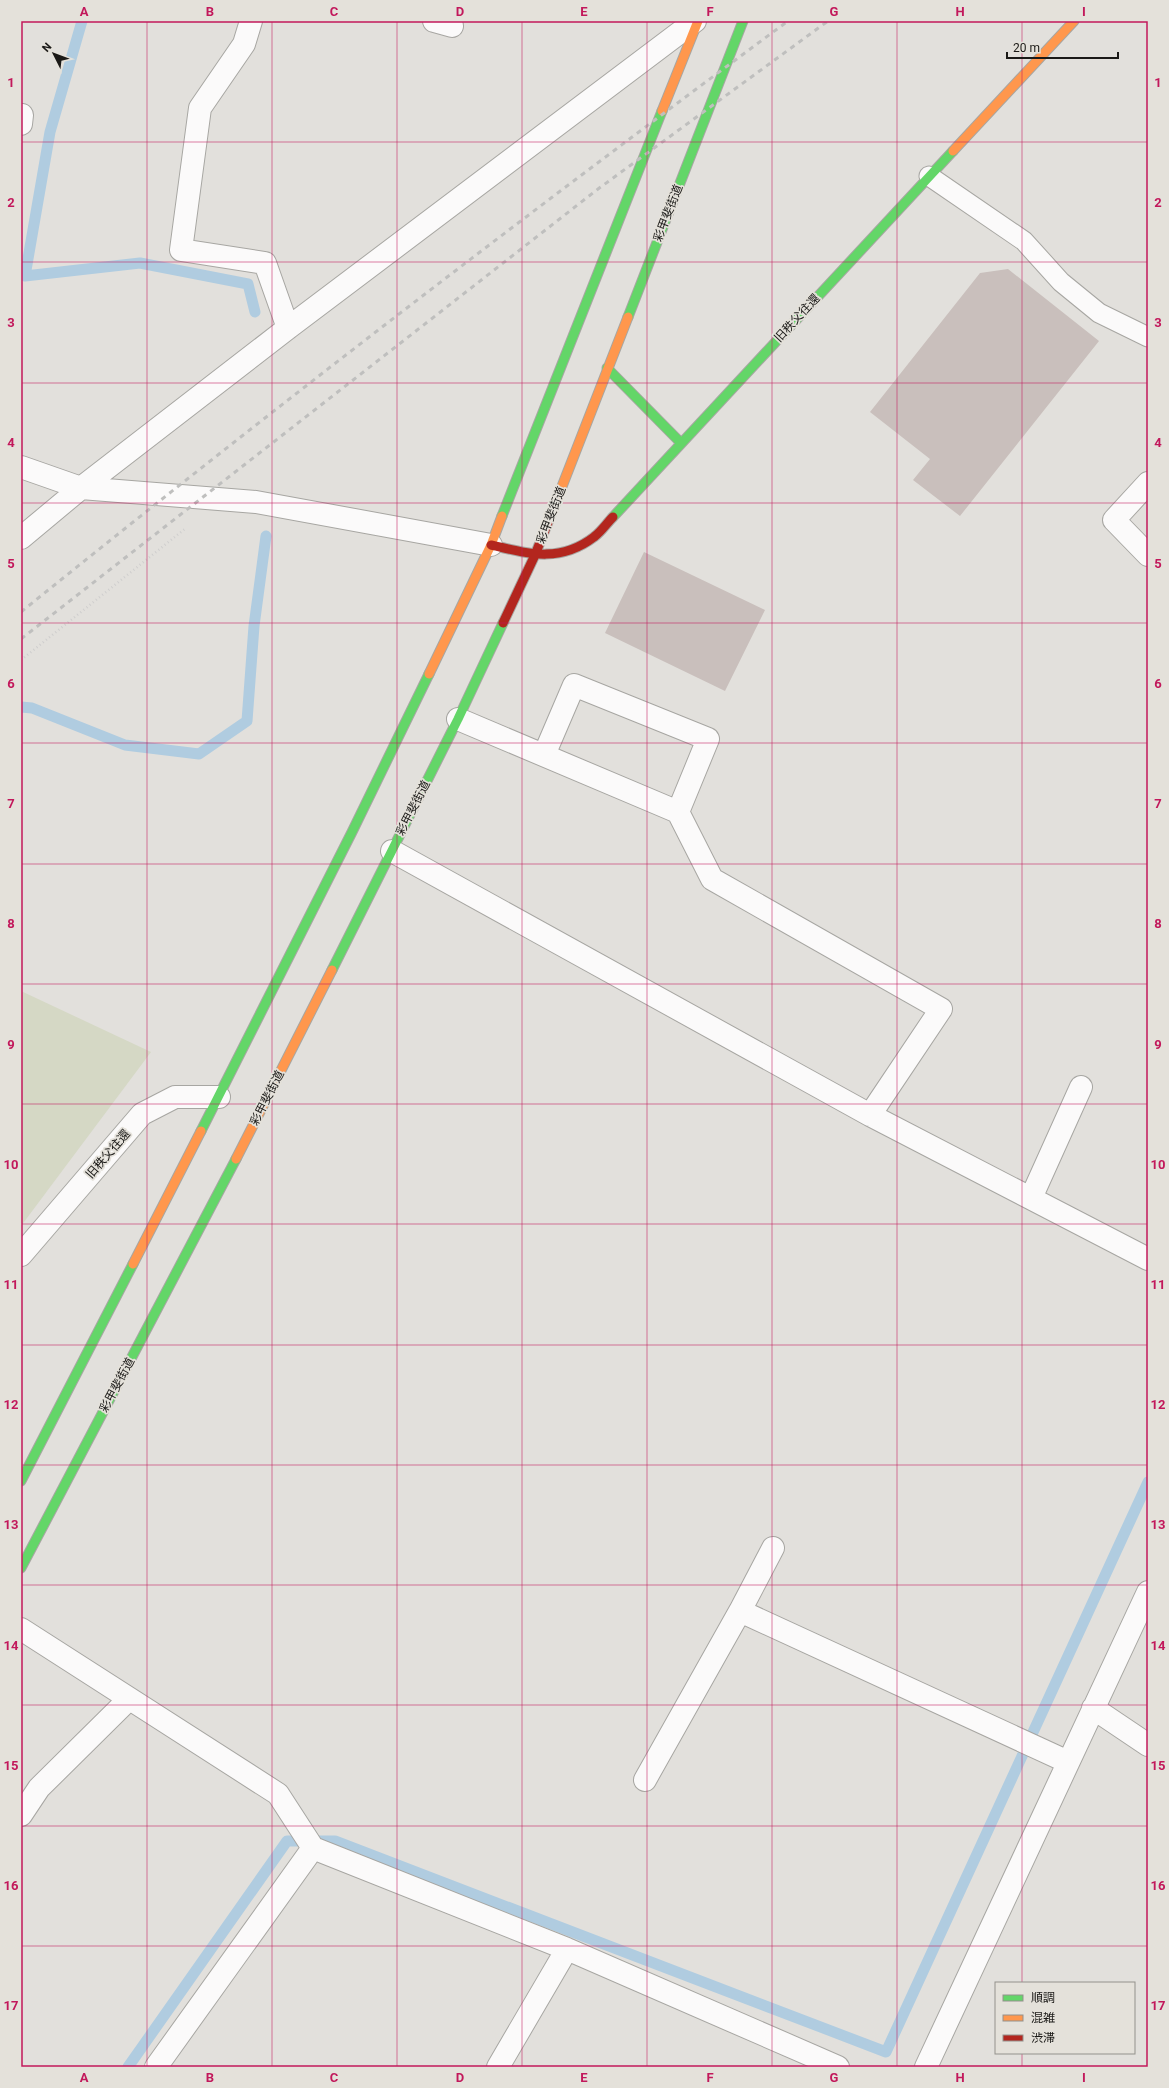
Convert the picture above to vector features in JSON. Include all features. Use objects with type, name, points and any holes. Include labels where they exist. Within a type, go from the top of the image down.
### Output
[{"type":"main road","points":[[21,1481],[219,1097],[352,832],[491,545],[696,21]]},
{"type":"main road","name":"彩甲斐街道","points":[[21,1568],[255,1122],[458,719],[535,555],[743,21]]},
{"type":"main road","name":"旧秩父往還","points":[[491,545],[535,555],[566,553],[594,536],[1074,21]]},
{"type":"main road","points":[[607,368],[681,443]]},
{"type":"street","points":[[251,21],[244,44],[200,108],[181,250],[265,263],[288,328]]},
{"type":"street","points":[[21,538],[81,488],[288,328],[696,21]]},
{"type":"street","points":[[21,467],[81,488],[256,502],[491,545]]},
{"type":"street","points":[[1148,483],[1114,520],[1148,555]]},
{"type":"street","points":[[544,755],[574,685],[708,739],[678,812]]},
{"type":"street","points":[[458,719],[678,812],[712,879],[941,1009],[870,1115]]},
{"type":"street","points":[[392,850],[870,1115],[1148,1259]]},
{"type":"street","points":[[1031,1198],[1081,1087]]},
{"type":"street","name":"旧秩父往還","points":[[21,1254],[142,1114],[175,1097],[219,1097]]},
{"type":"street","points":[[645,1780],[740,1611],[773,1548]]},
{"type":"street","points":[[926,2067],[1093,1708],[1143,1616],[1148,1592]]},
{"type":"street","points":[[740,1611],[1068,1762]]},
{"type":"street","points":[[21,1629],[278,1794],[313,1848],[567,1949],[838,2067]]},
{"type":"street","points":[[21,1815],[39,1788],[129,1699]]},
{"type":"street","points":[[1093,1708],[1148,1745]]},
{"type":"street","points":[[156,2067],[313,1848]]},
{"type":"street","points":[[498,2067],[567,1949]]},
{"type":"lane","points":[[929,176],[1024,241],[1061,282],[1099,313],[1148,337]]},
{"type":"path","points":[[21,660],[222,499]]},
{"type":"green space","points":[[21,991],[151,1052],[21,1226]]},
{"type":"building","points":[[1008,269],[1099,341],[960,516],[913,480],[930,459],[870,412],[980,273]]},
{"type":"building","points":[[644,552],[765,610],[725,691],[605,633]]},
{"type":"waterway","points":[[82,21],[50,132],[25,276],[140,263],[248,284],[255,312]]},
{"type":"waterway","points":[[21,707],[32,708],[125,745],[199,754],[247,721],[254,626],[266,536]]},
{"type":"waterway","points":[[128,2067],[287,1841],[335,1841],[886,2052],[1148,1482]]},
{"type":"railway","points":[[21,612],[115,536],[401,312],[788,21]]},
{"type":"railway","points":[[21,639],[598,189],[828,21]]},
{"type":"traffic: fast","points":[[628,317],[743,21]]},
{"type":"traffic: fast","points":[[502,516],[662,111]]},
{"type":"traffic: fast","points":[[613,517],[953,151]]},
{"type":"traffic: fast","points":[[607,368],[681,443]]},
{"type":"traffic: fast","points":[[332,970],[458,719],[503,623]]},
{"type":"traffic: fast","points":[[201,1131],[352,832],[429,674]]},
{"type":"traffic: fast","points":[[21,1568],[236,1159]]},
{"type":"traffic: fast","points":[[21,1481],[133,1264]]},
{"type":"traffic: slow","points":[[662,111],[698,21]]},
{"type":"traffic: slow","points":[[953,151],[1074,21]]},
{"type":"traffic: slow","points":[[554,507],[628,317]]},
{"type":"traffic: slow","points":[[429,674],[491,545],[502,516]]},
{"type":"traffic: slow","points":[[236,1159],[332,970]]},
{"type":"traffic: slow","points":[[133,1264],[201,1131]]},
{"type":"traffic: jam","points":[[503,623],[535,555],[554,507]]},
{"type":"traffic: jam","points":[[491,545],[531,553],[556,553],[581,545],[594,537],[613,517]]}]
